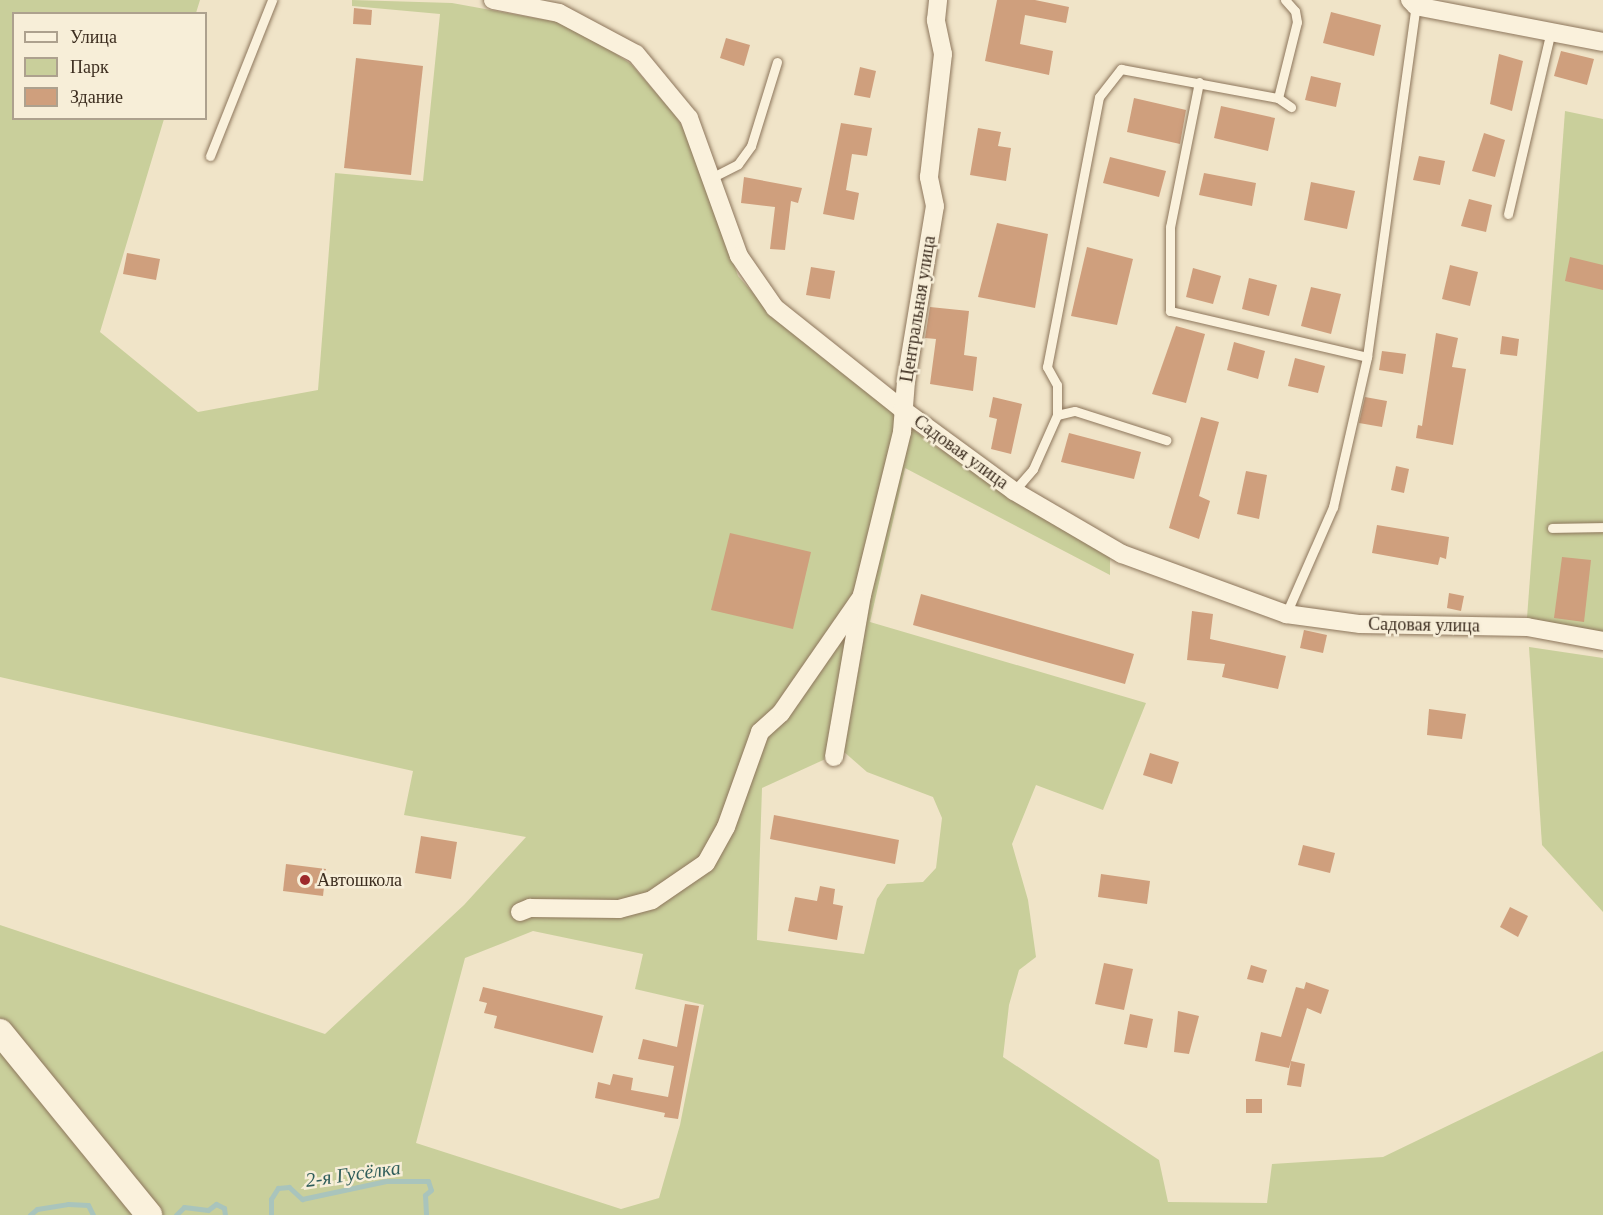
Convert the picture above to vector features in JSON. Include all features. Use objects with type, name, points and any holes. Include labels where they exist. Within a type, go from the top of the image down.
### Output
[{"type":"main road","points":[[0,1032],[149,1215]]},
{"type":"street","name":"Садовая улица","points":[[493,0],[559,13],[636,54],[689,118],[739,256],[775,308],[902,409],[1014,491],[1122,554],[1286,614],[1360,624],[1527,627],[1603,641]]},
{"type":"street","name":"Центральная улица","points":[[834,757],[862,595],[903,432],[902,409],[935,206],[929,177],[944,54],[936,20],[938,0]]},
{"type":"street","points":[[1413,3],[1603,42]]},
{"type":"street","points":[[520,912],[530,908],[619,909],[652,900],[706,863],[726,827],[760,732],[781,713],[862,595]]},
{"type":"lane","points":[[210,156],[272,0]]},
{"type":"lane","points":[[1278,98],[1296,22],[1295,11],[1285,0]]},
{"type":"lane","points":[[1286,614],[1333,507],[1367,357],[1413,3]]},
{"type":"lane","points":[[1508,213],[1551,31]]},
{"type":"lane","points":[[711,178],[738,164],[751,146],[777,62]]},
{"type":"lane","points":[[1014,491],[1033,470],[1057,415],[1057,385],[1047,367],[1099,97],[1121,69],[1278,98],[1291,107]]},
{"type":"lane","points":[[1199,82],[1170,227],[1170,312],[1367,357]]},
{"type":"lane","points":[[1057,415],[1075,411],[1166,440]]},
{"type":"lane","points":[[1552,528],[1603,527]]},
{"type":"green space","points":[[0,0],[200,0],[196,12],[12,12],[12,120],[164,120],[100,332],[198,412],[318,390],[335,173],[423,181],[440,14],[352,6],[352,0],[452,3],[557,22],[590,37],[631,64],[675,115],[690,139],[738,276],[769,311],[929,442],[1110,557],[1110,575],[905,468],[870,622],[1146,703],[1103,810],[1036,785],[1012,844],[1028,900],[1036,957],[1019,970],[1009,1005],[1003,1057],[1159,1160],[1168,1202],[1267,1203],[1272,1164],[1383,1157],[1603,1051],[1603,1215],[0,1215],[0,925],[325,1034],[464,905],[526,837],[404,815],[413,771],[0,677]],"holes":[[[843,751],[867,772],[933,797],[942,818],[936,868],[923,882],[887,884],[877,899],[864,954],[757,940],[762,788]],[[533,931],[643,954],[635,989],[704,1005],[680,1125],[659,1198],[621,1209],[416,1143],[465,958]]]},
{"type":"green space","points":[[1565,111],[1603,119],[1603,633],[1527,618]]},
{"type":"green space","points":[[1529,647],[1603,658],[1603,912],[1542,845]]},
{"type":"building","points":[[997,0],[1035,0],[1069,7],[1066,23],[1025,15],[1020,44],[1053,51],[1049,75],[985,61]]},
{"type":"building","points":[[354,8],[372,10],[371,25],[353,24]]},
{"type":"building","points":[[1331,12],[1381,25],[1374,56],[1323,43]]},
{"type":"building","points":[[726,38],[750,45],[744,66],[720,58]]},
{"type":"building","points":[[1561,51],[1594,59],[1587,85],[1554,76]]},
{"type":"building","points":[[1499,54],[1523,61],[1512,111],[1490,104]]},
{"type":"building","points":[[356,58],[423,66],[411,175],[344,168]]},
{"type":"building","points":[[860,67],[876,71],[870,98],[854,95]]},
{"type":"building","points":[[1311,76],[1341,83],[1336,107],[1305,100]]},
{"type":"building","points":[[1134,98],[1186,110],[1180,144],[1127,132]]},
{"type":"building","points":[[1221,106],[1275,118],[1268,151],[1214,138]]},
{"type":"building","points":[[841,123],[872,128],[867,156],[852,154],[846,190],[859,193],[854,220],[823,214]]},
{"type":"building","points":[[978,128],[1001,132],[998,146],[1011,148],[1006,181],[970,175]]},
{"type":"building","points":[[1484,133],[1505,140],[1495,177],[1472,171]]},
{"type":"building","points":[[1419,156],[1445,161],[1440,185],[1413,180]]},
{"type":"building","points":[[1110,157],[1166,171],[1159,197],[1103,183]]},
{"type":"building","points":[[1204,173],[1256,183],[1252,206],[1199,195]]},
{"type":"building","points":[[744,177],[802,188],[798,203],[791,201],[785,250],[770,249],[775,207],[741,203]]},
{"type":"building","points":[[1311,182],[1355,191],[1347,229],[1304,220]]},
{"type":"building","points":[[1469,199],[1492,205],[1486,232],[1461,226]]},
{"type":"building","points":[[997,223],[1048,234],[1035,308],[978,297]]},
{"type":"building","points":[[1087,247],[1133,259],[1117,325],[1071,316]]},
{"type":"building","points":[[127,253],[160,259],[156,280],[123,274]]},
{"type":"building","points":[[1570,257],[1603,265],[1603,290],[1565,281]]},
{"type":"building","points":[[1450,265],[1478,272],[1470,306],[1442,299]]},
{"type":"building","points":[[811,267],[835,271],[830,299],[806,295]]},
{"type":"building","points":[[1193,268],[1221,276],[1213,304],[1186,297]]},
{"type":"building","points":[[1249,278],[1277,285],[1269,316],[1242,309]]},
{"type":"building","points":[[1311,287],[1341,294],[1331,334],[1301,326]]},
{"type":"building","points":[[930,307],[969,311],[964,355],[977,357],[973,391],[930,384],[936,339],[925,338]]},
{"type":"building","points":[[1176,326],[1205,334],[1186,403],[1152,394]]},
{"type":"building","points":[[1436,333],[1458,338],[1452,367],[1466,369],[1453,445],[1416,438],[1418,425],[1422,426]]},
{"type":"building","points":[[1502,336],[1519,339],[1517,356],[1500,354]]},
{"type":"building","points":[[1234,342],[1265,351],[1258,379],[1227,370]]},
{"type":"building","points":[[1382,351],[1406,354],[1403,374],[1379,370]]},
{"type":"building","points":[[1295,358],[1325,366],[1318,393],[1288,386]]},
{"type":"building","points":[[993,397],[1022,404],[1011,454],[991,449],[997,419],[989,417]]},
{"type":"building","points":[[1365,397],[1387,401],[1382,427],[1359,423]]},
{"type":"building","points":[[1201,417],[1219,422],[1199,496],[1210,501],[1199,539],[1169,528]]},
{"type":"building","points":[[1069,433],[1141,452],[1134,479],[1061,462]]},
{"type":"building","points":[[1396,466],[1409,469],[1404,493],[1391,490]]},
{"type":"building","points":[[1246,471],[1267,475],[1259,519],[1237,514]]},
{"type":"building","points":[[1377,525],[1449,537],[1446,559],[1440,557],[1438,565],[1372,553]]},
{"type":"building","points":[[730,533],[811,552],[793,629],[711,610]]},
{"type":"building","points":[[1562,557],[1591,560],[1584,622],[1554,618]]},
{"type":"building","points":[[1449,593],[1464,596],[1461,611],[1447,608]]},
{"type":"building","points":[[921,594],[1134,654],[1125,684],[913,625]]},
{"type":"building","points":[[1192,611],[1213,614],[1210,639],[1286,656],[1278,689],[1222,677],[1225,664],[1187,660]]},
{"type":"building","points":[[1304,630],[1327,635],[1323,653],[1300,648]]},
{"type":"building","points":[[1429,709],[1466,714],[1462,739],[1427,735]]},
{"type":"building","points":[[1150,753],[1179,762],[1172,784],[1143,775]]},
{"type":"building","points":[[774,815],[899,840],[895,864],[770,839]]},
{"type":"building","points":[[421,836],[457,842],[451,879],[415,873]]},
{"type":"building","points":[[1303,845],[1335,853],[1330,873],[1298,865]]},
{"type":"building","name":"Автошкола","points":[[286,864],[326,869],[323,896],[283,891]]},
{"type":"building","points":[[1101,874],[1150,881],[1147,904],[1098,897]]},
{"type":"building","points":[[820,886],[835,889],[833,904],[843,906],[837,940],[788,931],[795,897],[817,901]]},
{"type":"building","points":[[1510,907],[1528,916],[1518,937],[1500,927]]},
{"type":"building","points":[[1104,963],[1133,969],[1124,1010],[1095,1004]]},
{"type":"building","points":[[1251,965],[1267,970],[1263,983],[1247,979]]},
{"type":"building","points":[[1306,982],[1329,990],[1321,1014],[1307,1008],[1289,1068],[1255,1061],[1261,1032],[1281,1037],[1296,987],[1304,989]]},
{"type":"building","points":[[483,987],[603,1016],[593,1053],[494,1028],[497,1016],[484,1013],[487,1003],[479,1001]]},
{"type":"building","points":[[685,1004],[699,1006],[678,1119],[664,1117],[665,1113],[595,1098],[598,1082],[610,1085],[613,1074],[633,1078],[631,1090],[668,1097],[674,1066],[638,1059],[643,1039],[677,1047]]},
{"type":"building","points":[[1178,1011],[1199,1016],[1189,1054],[1174,1052]]},
{"type":"building","points":[[1130,1014],[1153,1019],[1147,1048],[1124,1044]]},
{"type":"building","points":[[1291,1061],[1305,1064],[1301,1087],[1287,1085]]},
{"type":"building","points":[[1246,1099],[1262,1099],[1262,1113],[1246,1113]]},
{"type":"waterway","name":"2-я Гусёлка","points":[[271,1215],[271,1199],[278,1188],[289,1187],[302,1199],[386,1181],[428,1181],[431,1190],[425,1195],[426,1215]]},
{"type":"waterway","name":"2-я Гусёлка","points":[[30,1215],[37,1209],[68,1204],[88,1205],[93,1215]]},
{"type":"waterway","name":"2-я Гусёлка","points":[[176,1215],[184,1207],[208,1210],[216,1204],[224,1208],[225,1215]]},
{"type":"place","name":"Автошкола","points":[[305,880]]}]
